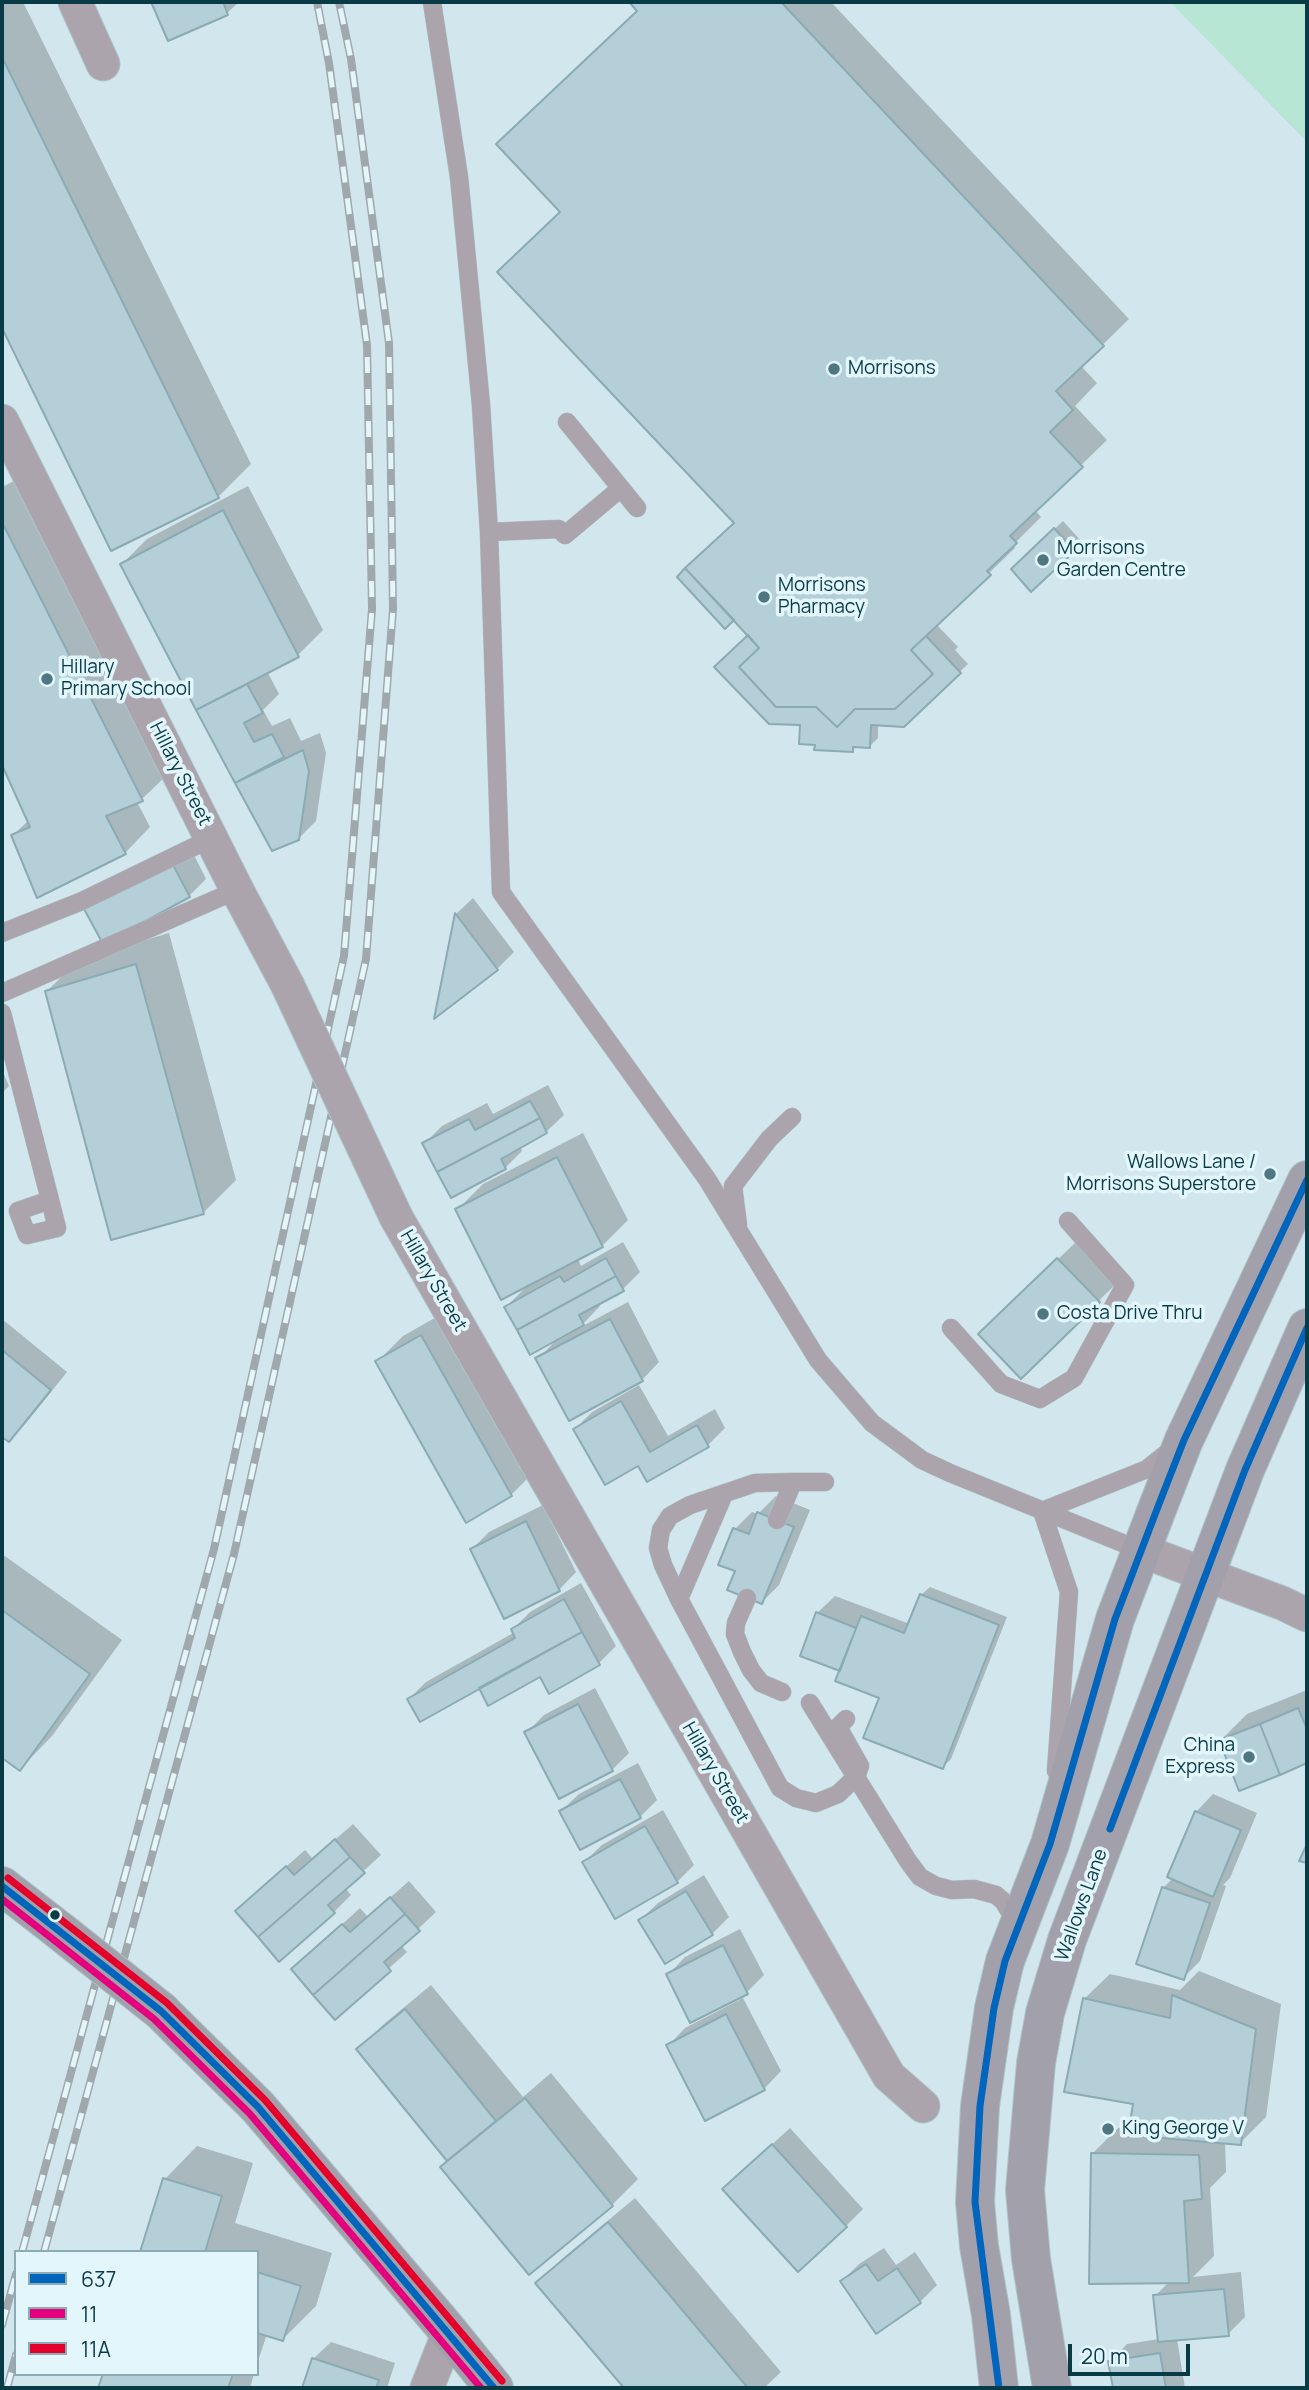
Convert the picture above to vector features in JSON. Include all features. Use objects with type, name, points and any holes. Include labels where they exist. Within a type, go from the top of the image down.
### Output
[{"type":"highway","points":[[999,2388],[975,2202],[978,2135],[994,2008],[1005,1961],[1050,1844],[1115,1619],[1184,1440],[1307,1180]]},
{"type":"highway","name":"Wallows Lane","points":[[1052,2388],[1031,2259],[1025,2190],[1036,2063],[1045,2013],[1067,1940],[1245,1470],[1307,1328]]},
{"type":"highway","points":[[2,1886],[161,2011],[258,2107],[494,2388]]},
{"type":"highway","points":[[1005,1961],[1057,1973]]},
{"type":"highway","points":[[978,2135],[1029,2144]]},
{"type":"street","points":[[75,2],[103,64]]},
{"type":"street","name":"Hillary Street","points":[[2,421],[237,890],[288,986],[396,1217],[889,2076],[923,2106]]},
{"type":"street","points":[[1142,1551],[1282,1603],[1307,1615]]},
{"type":"street","points":[[427,2388],[449,2332]]},
{"type":"lane","points":[[432,2],[459,177],[481,405],[489,532],[501,892],[707,1179],[818,1360],[872,1423],[922,1460],[1142,1551]]},
{"type":"lane","points":[[567,422],[637,509]]},
{"type":"lane","points":[[489,532],[559,529],[565,535],[621,488]]},
{"type":"lane","points":[[2,933],[82,901],[212,838]]},
{"type":"lane","points":[[2,993],[237,890]]},
{"type":"lane","points":[[2,1013],[50,1200]]},
{"type":"lane","points":[[739,1232],[733,1186],[769,1139],[792,1117]]},
{"type":"lane","points":[[950,1328],[1001,1384],[1040,1399],[1074,1378],[1125,1285],[1068,1221]]},
{"type":"lane","points":[[1042,1511],[1147,1469],[1184,1440]]},
{"type":"lane","points":[[777,1520],[793,1482]]},
{"type":"lane","points":[[825,1482],[755,1483],[690,1505],[670,1516],[661,1530],[658,1548],[678,1599],[780,1788],[796,1798],[816,1803],[838,1794],[856,1777],[860,1766],[838,1727],[846,1718]]},
{"type":"lane","points":[[678,1599],[724,1494]]},
{"type":"lane","points":[[1042,1511],[1069,1592],[1050,1844]]},
{"type":"lane","points":[[747,1598],[736,1623],[735,1634],[751,1670],[761,1683],[782,1692]]},
{"type":"lane","points":[[810,1703],[920,1877],[936,1886],[952,1890],[974,1889],[996,1895],[1019,1926]]},
{"type":"green space","points":[[1170,2],[1307,2],[1307,142]]},
{"type":"building","points":[[151,2],[223,2],[228,15],[168,41]]},
{"type":"building","name":"Morrisons","points":[[629,2],[781,2],[1104,346],[1056,391],[1073,410],[1050,432],[1083,467],[1010,536],[1017,543],[987,571],[991,575],[911,650],[933,674],[895,709],[855,709],[837,727],[816,707],[776,707],[739,667],[759,648],[685,568],[734,523],[497,272],[560,212],[496,144],[637,11]]},
{"type":"building","points":[[2,57],[219,498],[111,551],[2,328]]},
{"type":"building","points":[[223,510],[299,657],[196,710],[120,564]]},
{"type":"building","name":"Hillary Primary School","points":[[2,522],[143,801],[106,816],[126,854],[37,898],[11,835],[30,827],[2,765]]},
{"type":"building","name":"Morrisons Garden Centre","points":[[1054,528],[1075,551],[1031,592],[1011,569]]},
{"type":"building","points":[[685,568],[734,620],[725,629],[677,577]]},
{"type":"building","points":[[748,635],[759,648],[739,667],[776,707],[816,707],[837,727],[855,709],[895,709],[933,674],[911,650],[926,636],[961,673],[904,727],[871,725],[870,748],[853,747],[853,752],[814,750],[815,745],[799,744],[800,725],[769,724],[714,667]]},
{"type":"building","points":[[247,684],[263,713],[244,723],[254,742],[272,734],[284,757],[235,783],[196,710]]},
{"type":"building","points":[[303,750],[309,771],[299,840],[272,851],[235,783]]},
{"type":"building","points":[[172,863],[190,897],[103,944],[84,909]]},
{"type":"building","points":[[455,913],[498,970],[434,1019]]},
{"type":"building","points":[[136,964],[204,1214],[111,1240],[45,991]]},
{"type":"building","points":[[530,1101],[540,1118],[437,1172],[422,1143],[469,1119],[475,1130]]},
{"type":"building","points":[[540,1118],[547,1133],[501,1159],[506,1169],[451,1198],[437,1172]]},
{"type":"building","points":[[557,1157],[603,1247],[501,1300],[455,1209]]},
{"type":"building","points":[[606,1258],[616,1276],[517,1330],[504,1307],[560,1276],[564,1282]]},
{"type":"building","name":"Costa Drive Thru","points":[[1057,1258],[1100,1302],[1021,1379],[978,1334]]},
{"type":"building","points":[[616,1276],[624,1291],[579,1315],[584,1325],[530,1355],[517,1330]]},
{"type":"building","points":[[610,1319],[643,1381],[569,1421],[535,1358]]},
{"type":"building","points":[[421,1335],[512,1496],[466,1523],[375,1361]]},
{"type":"building","points":[[2,1350],[51,1390],[9,1442],[2,1437]]},
{"type":"building","points":[[621,1401],[650,1452],[697,1425],[709,1447],[647,1482],[638,1466],[605,1485],[573,1429]]},
{"type":"building","points":[[757,1512],[794,1527],[762,1604],[727,1590],[735,1571],[718,1565],[733,1528],[749,1534]]},
{"type":"building","points":[[526,1521],[560,1591],[504,1619],[470,1549]]},
{"type":"building","points":[[920,1594],[999,1625],[943,1769],[863,1738],[879,1698],[835,1681],[861,1616],[904,1633]]},
{"type":"building","points":[[564,1599],[582,1632],[420,1722],[407,1699],[515,1638],[511,1629]]},
{"type":"building","points":[[2,1610],[90,1674],[20,1771],[2,1758]]},
{"type":"building","points":[[816,1612],[856,1628],[840,1671],[800,1656]]},
{"type":"building","points":[[582,1632],[600,1665],[549,1694],[540,1677],[488,1706],[479,1688]]},
{"type":"building","points":[[578,1704],[613,1771],[559,1799],[524,1732]]},
{"type":"building","points":[[1298,1708],[1307,1729],[1307,1763],[1280,1775],[1260,1724]]},
{"type":"building","name":"China Express","points":[[1260,1724],[1280,1775],[1239,1791],[1219,1740]]},
{"type":"building","points":[[620,1779],[641,1818],[580,1850],[559,1811]]},
{"type":"building","points":[[1195,1811],[1241,1830],[1213,1897],[1167,1877]]},
{"type":"building","points":[[645,1826],[678,1883],[615,1919],[582,1862]]},
{"type":"building","points":[[335,1839],[350,1857],[258,1937],[235,1911],[286,1866],[294,1875]]},
{"type":"building","points":[[1307,1844],[1307,1863],[1299,1861]]},
{"type":"building","points":[[350,1857],[365,1873],[328,1905],[335,1913],[279,1962],[258,1937]]},
{"type":"building","points":[[1162,1887],[1210,1903],[1184,1980],[1136,1964]]},
{"type":"building","points":[[686,1891],[713,1935],[665,1964],[638,1920]]},
{"type":"building","points":[[390,1897],[405,1914],[313,1995],[291,1969],[342,1924],[350,1932]]},
{"type":"building","points":[[405,1914],[420,1931],[384,1962],[391,1971],[335,2020],[313,1995]]},
{"type":"building","points":[[723,1945],[748,1994],[690,2023],[666,1974]]},
{"type":"building","points":[[1172,1995],[1256,2029],[1241,2145],[1128,2135],[1133,2104],[1064,2092],[1083,1998],[1170,2018]]},
{"type":"building","points":[[405,2009],[496,2121],[447,2161],[356,2049]]},
{"type":"building","points":[[726,2014],[765,2090],[705,2121],[666,2045]]},
{"type":"building","points":[[525,2098],[613,2206],[529,2275],[440,2167]]},
{"type":"building","points":[[772,2144],[847,2227],[798,2272],[722,2189]]},
{"type":"building","points":[[1091,2153],[1199,2155],[1202,2199],[1184,2201],[1189,2283],[1089,2284]]},
{"type":"building","points":[[163,2178],[222,2196],[206,2250],[141,2250]]},
{"type":"building","points":[[608,2222],[748,2388],[624,2388],[535,2283]]},
{"type":"building","points":[[866,2264],[878,2281],[897,2268],[921,2303],[876,2334],[840,2281]]},
{"type":"building","points":[[259,2273],[301,2286],[283,2341],[259,2334]]},
{"type":"building","points":[[1224,2289],[1229,2336],[1158,2342],[1153,2295]]},
{"type":"building","points":[[1160,2353],[1166,2388],[1113,2388],[1108,2361]]},
{"type":"building","points":[[312,2358],[379,2380],[376,2388],[302,2388]]},
{"type":"building","points":[[102,2376],[232,2376],[228,2388],[98,2388]]},
{"type":"railway","points":[[23,2250],[214,1549],[344,956],[372,609],[367,345],[329,63],[317,2]]},
{"type":"railway","points":[[45,2250],[234,1554],[366,959],[393,609],[389,343],[351,59],[339,2]]},
{"type":"railway","points":[[2,2325],[14,2281]]},
{"type":"railway","points":[[7,2388],[14,2362]]},
{"type":"transit line","name":"637","points":[[999,2388],[975,2202],[980,2106],[994,2008],[1005,1961],[1050,1844],[1115,1619],[1159,1504],[1184,1440],[1307,1180]]},
{"type":"transit line","name":"637","points":[[1110,1829],[1245,1470],[1307,1328]]},
{"type":"transit line","name":"11A","points":[[8,1878],[167,2003],[265,2100],[502,2381]]},
{"type":"transit line","name":"637","points":[[2,1886],[161,2011],[258,2107],[494,2388]]},
{"type":"transit line","name":"11","points":[[2,1899],[154,2019],[250,2114],[481,2388]]},
{"type":"place","name":"Morrisons","points":[[834,369]]},
{"type":"place","name":"Morrisons Garden Centre","points":[[1043,560]]},
{"type":"place","name":"Morrisons Pharmacy","points":[[764,597]]},
{"type":"place","name":"Hillary Primary School","points":[[47,679]]},
{"type":"place","name":"Wallows Lane / Morrisons Superstore","points":[[1270,1174]]},
{"type":"place","name":"Costa Drive Thru","points":[[1043,1314]]},
{"type":"place","name":"China Express","points":[[1249,1757]]},
{"type":"place","name":"King George V","points":[[1108,2129]]}]
